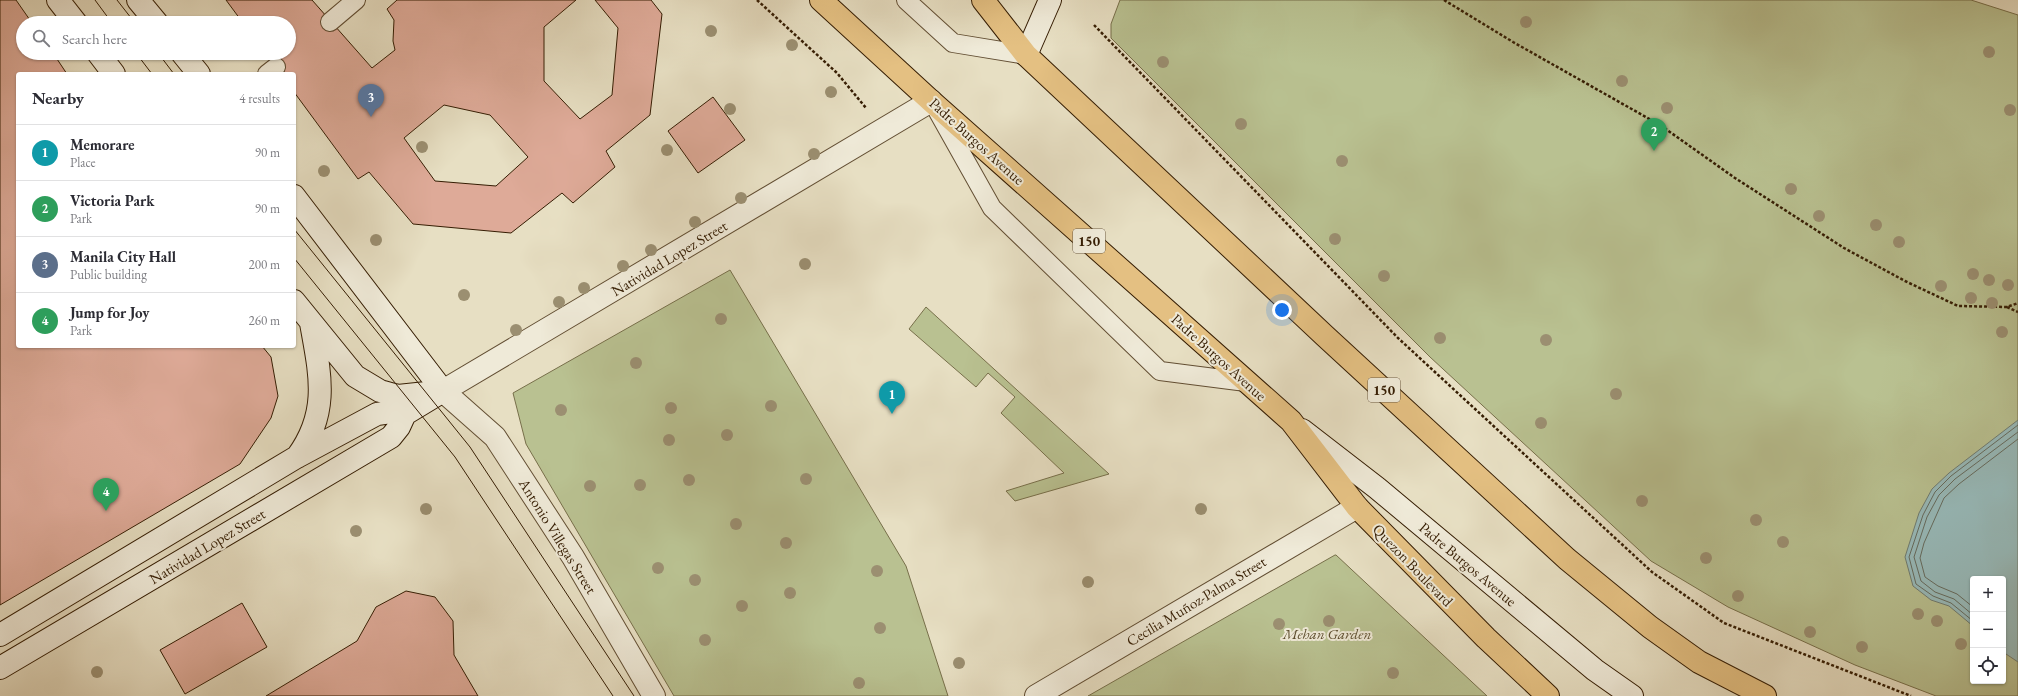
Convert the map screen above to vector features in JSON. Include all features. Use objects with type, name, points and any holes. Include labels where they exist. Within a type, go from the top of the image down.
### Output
[{"type":"main road","name":"Padre Burgos Avenue","points":[[821,0],[931,101],[1291,422]]},
{"type":"main road","name":"150","points":[[983,0],[1026,55],[1325,336],[1567,559],[1650,627],[1699,662],[1765,696]]},
{"type":"main road","name":"Quezon Boulevard","points":[[1291,422],[1357,507],[1486,638],[1548,696]]},
{"type":"street","points":[[59,0],[71,16]]},
{"type":"street","points":[[138,0],[151,16]]},
{"type":"street","points":[[1026,55],[1050,0]]},
{"type":"street","points":[[103,60],[112,72]]},
{"type":"street","points":[[188,60],[197,72]]},
{"type":"street","name":"Natividad Lopez Street","points":[[0,668],[391,437],[399,427],[405,414],[931,101]]},
{"type":"street","name":"Antonio Villegas Street","points":[[296,199],[443,391],[496,437],[573,557],[654,696]]},
{"type":"street","points":[[296,303],[355,376],[380,392],[398,396],[443,391]]},
{"type":"street","points":[[296,458],[314,429],[318,413],[320,380],[311,322]]},
{"type":"street","name":"Natividad Lopez Street","points":[[0,635],[296,458],[377,414],[391,412],[405,414]]},
{"type":"street","name":"Padre Burgos Avenue","points":[[1291,422],[1377,488],[1595,670],[1632,696]]},
{"type":"street","name":"Cecilia Muñoz-Palma Street","points":[[1036,696],[1357,507]]},
{"type":"lane","points":[[330,22],[356,0]]},
{"type":"lane","points":[[906,0],[953,43],[1026,55]]},
{"type":"lane","points":[[931,101],[992,208],[1160,371],[1246,382]]},
{"type":"path","points":[[757,0],[837,73],[884,129]]},
{"type":"path","points":[[1444,0],[1513,42],[1660,125],[1735,178],[1844,248],[1958,306],[2007,307],[2018,303]]},
{"type":"path","points":[[1094,25],[1398,338],[1652,572],[1724,623],[1911,696]]},
{"type":"path","points":[[2007,307],[2018,312]]},
{"type":"green space","points":[[1120,0],[1971,0],[2018,15],[2018,696],[1936,696],[1855,665],[1728,607],[1651,561],[1430,357],[1111,38],[1111,24]]},
{"type":"green space","points":[[730,270],[906,566],[948,696],[674,696],[526,444],[513,393]]},
{"type":"green space","points":[[926,307],[1109,474],[1015,501],[1006,491],[1064,473],[1001,413],[1015,397],[988,373],[976,387],[909,329]]},
{"type":"green space","name":"Mehan Garden","points":[[1335,555],[1487,696],[1088,696]]},
{"type":"water","points":[[2018,420],[2018,662],[2006,654],[2006,576],[1970,576],[1970,624],[1949,606],[1931,600],[1913,586],[1905,557],[1919,513],[1932,489],[1949,473]]},
{"type":"building","points":[[0,0],[16,0],[27,16],[16,16],[16,60],[58,60],[66,72],[16,72],[16,348],[264,348],[271,357],[278,396],[271,418],[240,464],[0,605]]},
{"type":"building","points":[[226,0],[312,0],[372,68],[395,50],[393,41],[394,20],[387,9],[397,0],[576,0],[544,27],[544,81],[580,119],[612,95],[618,28],[595,0],[651,0],[662,14],[650,115],[606,151],[615,167],[573,203],[562,193],[511,233],[413,224],[369,172],[358,179],[296,95],[296,72],[279,72],[270,60],[296,60],[296,16],[238,16]],"holes":[[[444,105],[490,115],[528,157],[496,186],[435,181],[404,138]]]},
{"type":"building","points":[[713,97],[745,140],[698,173],[668,131]]},
{"type":"building","points":[[406,591],[435,597],[453,621],[454,655],[478,696],[266,696],[357,641],[376,607]]},
{"type":"building","points":[[242,603],[267,647],[185,694],[160,650]]},
{"type":"tram line","points":[[95,0],[107,16]]},
{"type":"tram line","points":[[117,0],[130,16]]},
{"type":"tram line","points":[[141,60],[150,72]]},
{"type":"tram line","points":[[163,60],[172,72]]},
{"type":"tram line","points":[[296,231],[470,447],[634,696]]},
{"type":"tram line","points":[[296,260],[455,457],[613,696]]},
{"type":"place","name":"Manila City Hall","points":[[371,117]]},
{"type":"place","name":"Victoria Park","points":[[1654,151]]},
{"type":"place","name":"Memorare","points":[[892,414]]},
{"type":"place","name":"Jump for Joy","points":[[106,511]]}]
